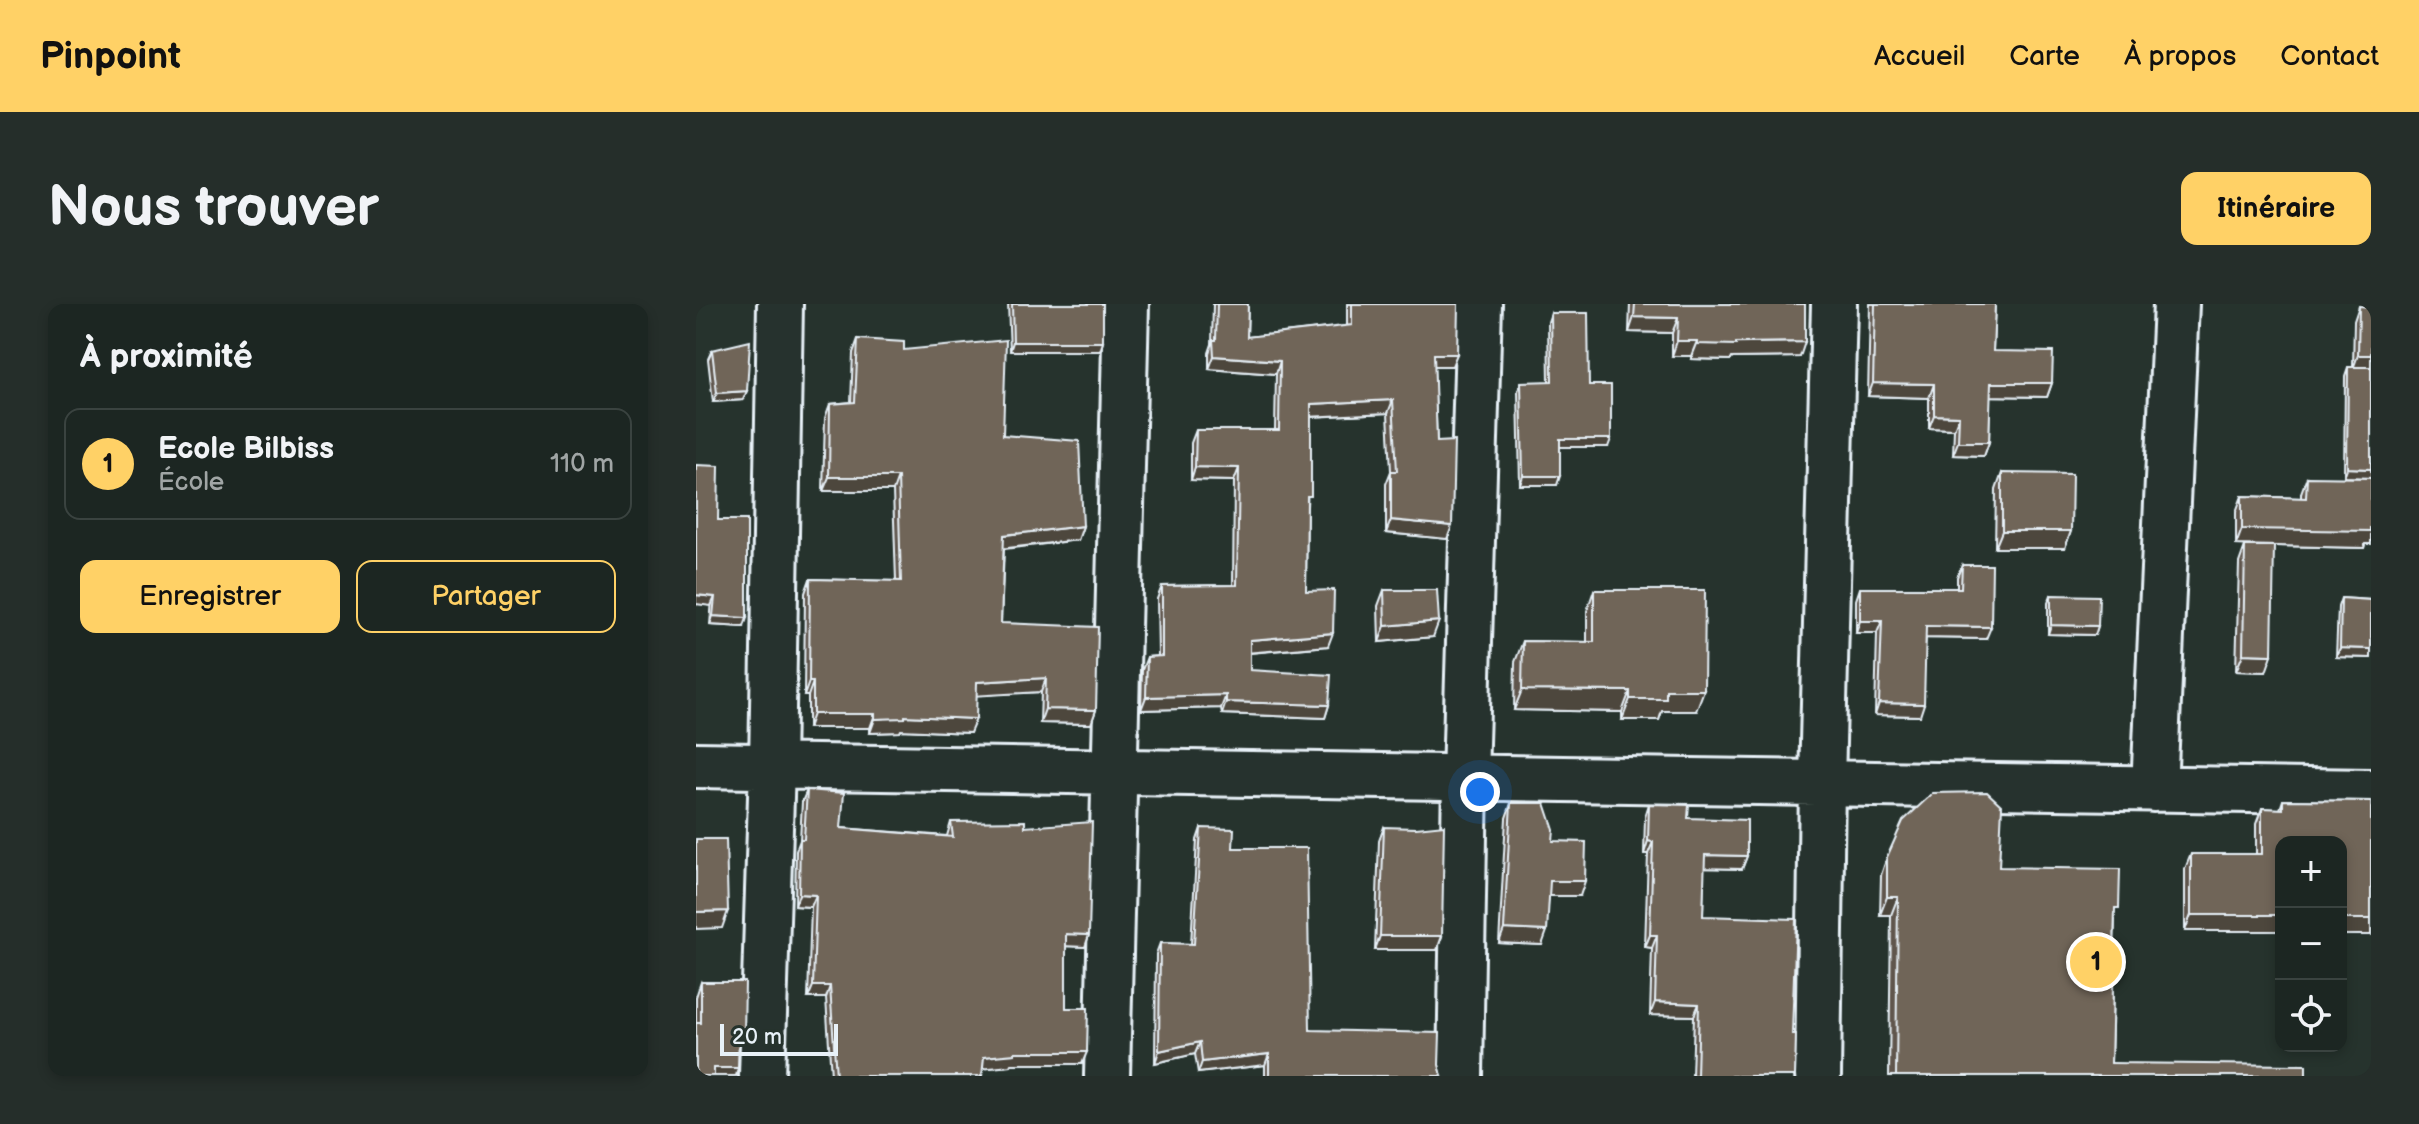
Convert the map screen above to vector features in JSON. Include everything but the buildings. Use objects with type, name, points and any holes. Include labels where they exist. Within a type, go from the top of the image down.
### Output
[{"type":"street","points":[[762,1076],[772,766],[780,304]]},
{"type":"street","points":[[1107,1076],[1126,304]]},
{"type":"street","points":[[1460,1076],[1479,304]]},
{"type":"street","points":[[1818,1076],[1834,304]]},
{"type":"street","points":[[2154,789],[2176,304]]},
{"type":"street","points":[[696,765],[2371,792]]},
{"type":"place","name":"Ecole Bilbiss","points":[[2096,962]]}]
